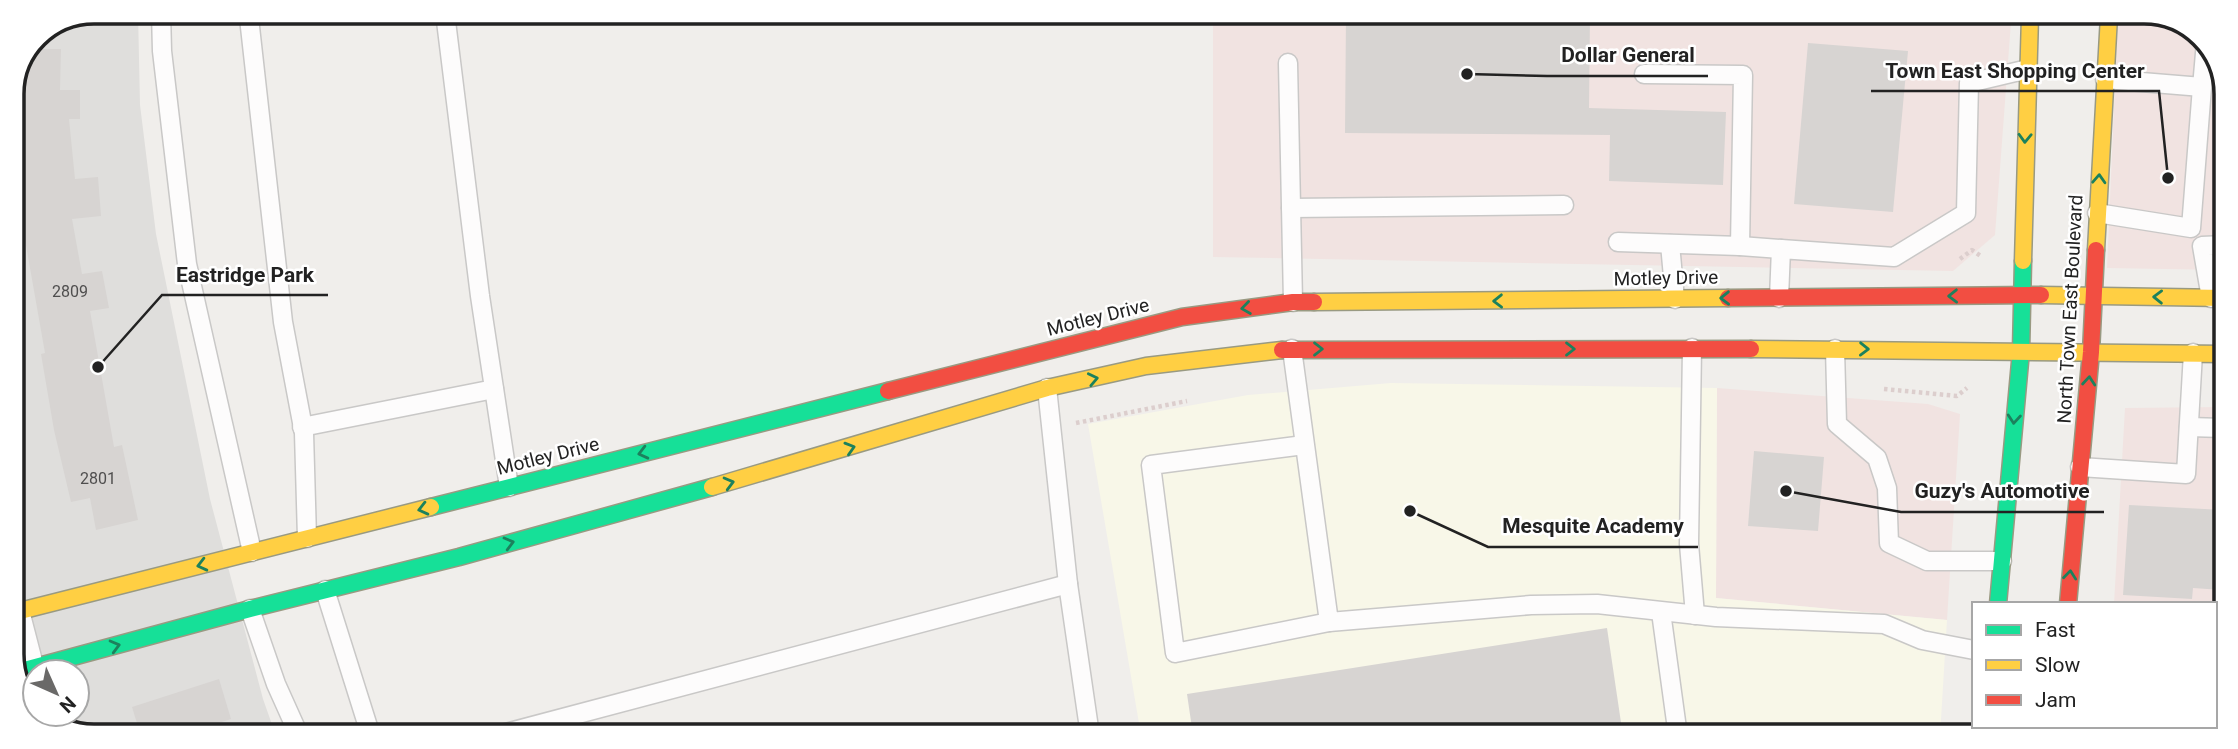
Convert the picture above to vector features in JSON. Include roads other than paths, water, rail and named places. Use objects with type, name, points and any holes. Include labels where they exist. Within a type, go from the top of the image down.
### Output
[{"type":"main road","points":[[1998,602],[2021,351],[2030,24]]},
{"type":"main road","name":"North Town East Boulevard","points":[[2068,602],[2091,352],[2108,24]]},
{"type":"main road","name":"Motley Drive","points":[[25,610],[252,552],[309,545],[509,487],[1182,317],[1293,308],[1675,299],[2021,295],[2213,298]]},
{"type":"main road","points":[[69,658],[250,609],[322,584],[472,553],[785,467],[1047,388],[1146,366],[1292,343],[2213,354]]},
{"type":"lane","points":[[161,24],[162,51],[187,264],[252,552]]},
{"type":"lane","points":[[249,24],[283,322],[302,427],[309,545]]},
{"type":"lane","points":[[446,24],[509,487]]},
{"type":"lane","points":[[2204,61],[2191,228],[2202,246],[2213,285]]},
{"type":"lane","points":[[1288,63],[1293,308]]},
{"type":"lane","points":[[1618,242],[1740,246],[1894,257],[1966,213],[1969,83],[2028,69]]},
{"type":"lane","points":[[1644,74],[1743,75],[1740,246]]},
{"type":"lane","points":[[2105,79],[2202,88]]},
{"type":"lane","points":[[1291,208],[1564,205]]},
{"type":"lane","points":[[2097,213],[2191,228]]},
{"type":"lane","points":[[1670,244],[1675,299]]},
{"type":"lane","points":[[2202,246],[2213,246]]},
{"type":"lane","points":[[1779,298],[1781,249]]},
{"type":"lane","points":[[1292,343],[1329,622]]},
{"type":"lane","points":[[1692,348],[1689,544],[1695,615]]},
{"type":"lane","points":[[1835,349],[1837,424],[1877,458],[1887,488],[1889,543],[1927,561],[2002,561]]},
{"type":"lane","points":[[2080,467],[2186,474],[2193,354]]},
{"type":"lane","points":[[1047,388],[1068,584],[1088,724]]},
{"type":"lane","points":[[302,427],[494,389]]},
{"type":"lane","points":[[2189,427],[2214,428]]},
{"type":"lane","points":[[1304,445],[1151,465],[1175,653],[1329,622],[1531,605],[1597,604],[1695,615],[1884,624],[1922,640],[1972,650]]},
{"type":"lane","points":[[322,584],[367,724]]},
{"type":"lane","points":[[540,724],[1068,584]]},
{"type":"lane","points":[[250,609],[275,684],[294,724]]},
{"type":"lane","points":[[1661,612],[1676,724]]},
{"type":"place","name":"Dollar General","points":[[1467,74]]},
{"type":"place","name":"Town East Shopping Center","points":[[2168,178]]},
{"type":"place","name":"Eastridge Park","points":[[98,367]]},
{"type":"place","name":"Guzy's Automotive","points":[[1786,491]]},
{"type":"place","name":"Mesquite Academy","points":[[1410,511]]}]
